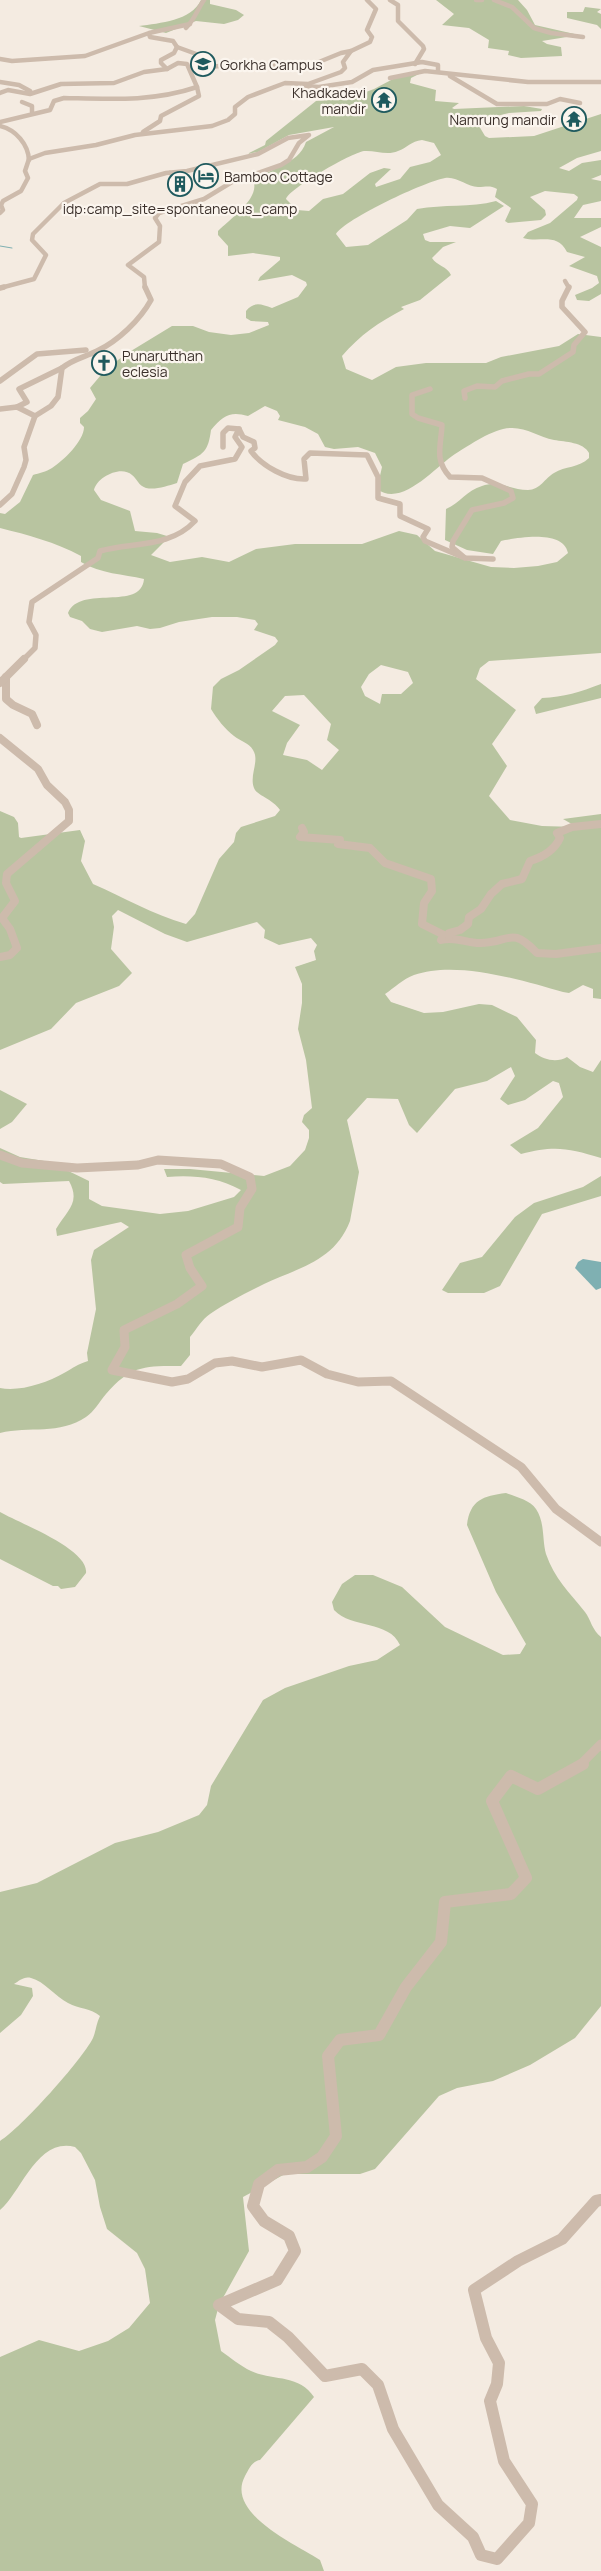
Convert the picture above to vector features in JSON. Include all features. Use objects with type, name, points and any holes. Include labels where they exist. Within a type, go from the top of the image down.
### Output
[{"type":"street","points":[[170,40],[168,35],[190,24],[197,17],[198,9],[204,0]]},
{"type":"street","points":[[126,137],[171,129],[199,128],[216,124],[230,119],[235,114],[235,107],[248,97],[285,83],[308,84],[342,72],[345,68],[343,62],[346,56],[351,51],[370,42],[372,37],[367,30],[376,8],[367,0]]},
{"type":"street","points":[[390,0],[398,5],[398,21],[423,46],[424,50],[415,64]]},
{"type":"street","points":[[476,0],[482,0]]},
{"type":"street","points":[[494,0],[512,6],[516,15],[529,27],[583,37]]},
{"type":"street","points":[[0,59],[12,61],[85,56],[148,34],[190,24]]},
{"type":"street","points":[[148,34],[150,37],[175,42],[177,47]]},
{"type":"street","points":[[177,47],[185,47],[198,55]]},
{"type":"street","points":[[167,69],[162,60],[174,53],[177,47]]},
{"type":"street","points":[[185,47],[190,56],[189,59]]},
{"type":"street","points":[[190,69],[239,64],[271,68],[310,66],[325,63],[339,52],[351,51]]},
{"type":"street","points":[[0,93],[8,90],[34,93],[61,84],[122,81],[137,74],[167,69],[182,62],[187,64],[190,69],[197,87],[198,96],[169,111],[154,126],[95,146],[44,152],[29,160]]},
{"type":"street","points":[[285,83],[319,87],[352,82],[373,70],[415,64],[438,65],[437,71]]},
{"type":"street","points":[[390,78],[421,70],[526,82],[601,79]]},
{"type":"street","points":[[437,71],[458,79],[490,102],[497,104],[547,104],[560,99],[580,103]]},
{"type":"street","points":[[0,82],[19,85],[34,93]]},
{"type":"street","points":[[0,122],[32,112],[50,110],[54,101],[64,98],[155,98],[197,87]]},
{"type":"street","points":[[22,102],[32,106],[32,112]]},
{"type":"street","points":[[0,126],[14,130],[21,137],[23,144],[28,148],[29,160],[25,171],[28,178],[21,191],[1,204],[3,210],[0,214]]},
{"type":"street","points":[[0,288],[34,279],[46,255],[32,237],[50,218],[55,209],[100,184],[127,184],[170,173],[187,172],[258,154],[288,138],[309,135],[299,143],[297,151],[282,164],[233,182],[216,194],[175,210],[159,213],[155,218],[160,226],[159,242],[128,265],[144,277],[145,289],[152,300],[147,310]]},
{"type":"street","points":[[170,173],[180,181]]},
{"type":"street","points":[[465,398],[464,391],[478,386],[494,387],[502,381],[529,374],[539,374],[573,352],[574,345],[585,332],[570,319],[563,306],[562,302],[569,287],[565,281]]},
{"type":"street","points":[[0,408],[17,407],[27,402],[19,390],[62,368],[74,358],[102,349],[159,301]]},
{"type":"street","points":[[0,381],[37,354],[102,349]]},
{"type":"street","points":[[1,505],[15,489],[24,467],[26,460],[24,447],[36,416],[46,410],[59,397],[62,368]]},
{"type":"street","points":[[430,389],[412,395],[412,414],[418,419],[427,419],[442,425],[437,454],[446,473],[450,477],[482,478],[510,491],[513,498],[504,503],[472,510],[471,516],[459,529],[452,542],[452,547],[465,558]]},
{"type":"street","points":[[17,407],[36,416]]},
{"type":"street","points":[[223,447],[223,433],[228,428],[239,429]]},
{"type":"street","points":[[239,429],[243,437],[254,442],[255,448],[251,451],[257,459],[290,478],[302,481],[306,479],[304,458],[310,453],[366,455],[378,478],[378,498],[400,504],[400,516],[428,529],[423,537],[425,541],[465,558],[493,559]]},
{"type":"street","points":[[0,683],[35,648],[36,635],[30,622],[32,602],[98,558],[100,551],[113,546],[160,542],[189,529],[195,521],[181,513],[174,506],[183,492],[185,482],[200,466],[235,459],[242,447],[235,437],[239,429]]},
{"type":"street","points":[[6,677],[3,698],[6,703],[35,716],[37,724]]},
{"type":"street","points":[[0,738],[38,769],[47,785],[65,802],[69,810],[69,821],[56,829],[29,857],[8,872],[5,878],[6,885],[15,901],[2,918],[10,929],[17,948],[10,955],[0,958]]},
{"type":"street","points":[[449,937],[449,933],[460,930],[468,924],[469,918],[482,909],[491,894],[502,884],[522,879],[525,876],[526,866],[530,861],[543,857],[558,843],[560,838],[556,833],[572,827],[601,824]]},
{"type":"street","points":[[302,828],[304,832],[300,837],[340,840],[338,844],[370,848],[385,863],[431,879],[432,891],[424,903],[422,924],[444,935],[442,940],[449,937],[479,943],[492,943],[512,936],[524,939],[537,953],[556,954],[601,948]]},
{"type":"street","points":[[0,1155],[22,1162],[77,1168],[138,1165],[158,1160],[221,1164],[250,1177],[252,1189],[240,1208],[238,1227],[186,1254],[190,1268],[202,1286],[176,1304],[124,1330],[125,1347],[112,1370],[172,1382],[188,1379],[215,1363],[232,1361],[262,1367],[301,1360],[327,1374],[358,1382],[391,1380],[521,1467],[556,1509],[601,1542]]},
{"type":"street","points":[[601,1744],[584,1763],[538,1789],[511,1776],[492,1801],[526,1878],[511,1894],[445,1902],[441,1942],[406,1987],[379,2035],[340,2040],[328,2056],[336,2136],[322,2157],[307,2167],[278,2170],[259,2184],[252,2206],[264,2221],[289,2236],[295,2251],[278,2280],[251,2294],[219,2305],[238,2319],[269,2322],[288,2337],[325,2376],[362,2369],[368,2373],[378,2384],[393,2429],[438,2506],[473,2537],[481,2555],[497,2559],[529,2523],[532,2504],[504,2461],[490,2401],[497,2384],[499,2363],[486,2338],[474,2290],[518,2261],[562,2239],[596,2201],[601,2200]]},
{"type":"green space","points":[[201,0],[210,0],[210,4],[236,10],[244,15],[238,20],[224,24],[196,21],[166,33],[139,26],[183,17],[196,7]]},
{"type":"green space","points":[[436,0],[518,0],[527,10],[535,25],[579,35],[542,41],[561,47],[562,56],[521,58],[508,55],[509,51],[488,48],[489,40],[469,28],[442,25],[454,14]]},
{"type":"green space","points":[[585,7],[601,9],[597,12],[601,14],[601,29],[597,25],[567,18],[567,12],[583,12]]},
{"type":"green space","points":[[421,73],[411,78],[410,83],[436,90],[435,101],[459,103],[452,108],[454,109],[524,106],[542,109],[541,111],[509,113],[476,121],[485,136],[489,138],[534,136],[601,114],[601,151],[577,158],[559,168],[569,171],[582,163],[601,160],[601,175],[591,179],[601,181],[601,201],[583,205],[574,218],[601,218],[601,227],[580,237],[601,247],[601,294],[589,301],[577,300],[575,295],[599,283],[597,276],[569,266],[585,257],[567,252],[563,246],[553,240],[523,238],[528,232],[550,223],[577,200],[578,197],[574,194],[545,191],[530,197],[545,210],[546,215],[541,220],[508,223],[505,221],[511,208],[495,197],[497,189],[474,187],[454,179],[445,178],[421,186],[369,210],[342,227],[336,234],[346,247],[368,245],[407,220],[417,209],[476,205],[496,201],[504,206],[470,228],[450,226],[423,234],[425,240],[430,242],[456,242],[443,247],[432,258],[451,275],[420,300],[401,307],[404,309],[370,330],[342,356],[346,369],[372,380],[396,367],[426,363],[486,363],[501,357],[559,346],[578,334],[601,337],[601,653],[489,661],[480,668],[476,679],[516,710],[492,744],[507,766],[489,796],[510,820],[542,826],[577,827],[563,819],[601,814],[601,999],[593,998],[593,989],[583,985],[569,993],[488,973],[449,970],[431,971],[414,975],[402,981],[385,994],[391,1002],[424,1013],[443,1012],[479,1004],[492,1005],[517,1017],[536,1040],[535,1053],[542,1057],[555,1060],[567,1057],[580,1067],[593,1072],[601,1060],[601,1158],[561,1149],[543,1149],[521,1154],[510,1145],[538,1128],[563,1097],[559,1083],[553,1081],[525,1100],[508,1105],[500,1099],[515,1076],[511,1067],[487,1081],[455,1089],[417,1133],[409,1125],[398,1099],[367,1098],[347,1120],[359,1172],[350,1221],[335,1245],[314,1262],[250,1291],[207,1316],[190,1337],[190,1355],[181,1366],[148,1367],[131,1372],[115,1384],[89,1415],[76,1423],[55,1428],[0,1433],[0,1388],[16,1389],[41,1383],[88,1361],[87,1353],[96,1309],[91,1260],[94,1250],[129,1227],[121,1222],[57,1236],[56,1229],[73,1201],[74,1195],[69,1181],[3,1184],[0,1182],[0,1148],[20,1157],[50,1162],[89,1181],[89,1199],[102,1206],[160,1214],[188,1211],[234,1197],[241,1190],[223,1182],[205,1178],[167,1177],[164,1169],[190,1169],[264,1176],[290,1166],[305,1150],[309,1138],[309,1130],[302,1122],[304,1115],[312,1108],[306,1060],[298,1029],[302,1003],[302,984],[295,967],[316,960],[314,951],[317,945],[311,938],[279,945],[264,938],[265,930],[257,922],[187,942],[165,934],[118,910],[112,916],[114,927],[111,949],[132,973],[119,986],[76,1003],[51,1029],[0,1050],[0,811],[14,817],[18,823],[19,837],[21,838],[80,830],[85,841],[81,861],[93,884],[150,911],[186,924],[195,914],[219,859],[234,842],[236,833],[241,827],[275,816],[280,810],[255,791],[253,778],[255,754],[253,750],[227,730],[211,709],[213,687],[221,679],[239,670],[275,645],[278,641],[275,637],[254,630],[258,624],[255,620],[237,617],[212,617],[150,629],[137,626],[102,632],[90,629],[82,621],[70,617],[68,613],[75,605],[85,600],[122,597],[133,594],[140,589],[144,579],[96,569],[81,562],[81,556],[61,547],[31,536],[0,528],[0,513],[5,514],[20,502],[33,475],[52,468],[62,461],[77,444],[84,427],[80,423],[80,418],[88,411],[96,399],[90,388],[106,369],[126,354],[172,326],[193,326],[209,332],[231,335],[249,333],[269,325],[268,322],[251,321],[246,318],[246,311],[249,308],[258,304],[272,308],[298,297],[307,285],[306,282],[292,275],[258,281],[260,277],[280,260],[280,257],[253,253],[228,256],[228,246],[218,235],[218,231],[247,203],[252,196],[254,183],[260,177],[290,161],[297,156],[306,142],[334,127],[289,135],[258,152],[247,154],[265,145],[266,141],[316,101],[347,99],[374,89],[393,79]],"holes":[[[418,141],[434,143],[441,155],[430,162],[410,167],[400,179],[376,187],[375,184],[391,169],[384,168],[370,173],[343,194],[323,199],[309,211],[297,210],[286,199],[298,187],[357,153],[364,151],[394,152]],[[265,406],[277,411],[280,416],[278,420],[305,427],[318,434],[325,447],[334,449],[358,447],[375,453],[382,467],[377,489],[387,493],[407,490],[455,454],[481,438],[503,429],[522,429],[548,439],[569,442],[583,447],[589,453],[589,458],[581,464],[554,473],[536,488],[522,490],[488,484],[472,490],[446,509],[445,540],[467,550],[493,554],[501,541],[539,537],[558,541],[564,545],[568,553],[557,562],[538,566],[491,567],[435,551],[417,535],[399,531],[362,544],[295,544],[256,549],[229,562],[202,557],[170,562],[151,555],[166,540],[167,536],[135,531],[130,511],[101,500],[94,490],[104,477],[122,471],[132,475],[146,488],[158,488],[177,483],[183,464],[204,452],[211,430],[219,421],[232,414],[248,416]],[[381,665],[408,672],[413,683],[401,694],[382,694],[380,704],[365,696],[361,687],[369,674]],[[304,695],[331,724],[327,740],[339,750],[322,770],[307,760],[283,755],[287,743],[300,725],[272,711],[285,696]]]},
{"type":"green space","points":[[601,684],[601,698],[536,714],[534,707],[542,698],[572,694]]},
{"type":"green space","points":[[0,1090],[27,1104],[12,1122],[0,1129]]},
{"type":"green space","points":[[601,1176],[601,1196],[542,1214],[500,1286],[484,1293],[448,1293],[442,1290],[460,1263],[482,1257],[515,1217],[534,1203],[583,1187]]},
{"type":"green space","points":[[506,1493],[527,1501],[536,1509],[541,1520],[546,1554],[553,1571],[585,1612],[601,1637],[601,2006],[575,2038],[530,2065],[493,2081],[457,2088],[439,2096],[375,2169],[360,2174],[285,2174],[243,2197],[249,2251],[219,2305],[215,2320],[221,2351],[251,2371],[293,2381],[308,2390],[314,2397],[260,2460],[251,2466],[245,2476],[241,2490],[245,2502],[253,2515],[280,2536],[320,2560],[324,2571],[0,2571],[0,2357],[39,2340],[79,2351],[108,2341],[129,2328],[150,2303],[145,2269],[137,2253],[107,2229],[100,2207],[95,2180],[81,2153],[75,2147],[62,2146],[50,2150],[40,2158],[0,2210],[0,2141],[22,2123],[77,2062],[93,2038],[100,2016],[93,2011],[68,2003],[41,1982],[26,1978],[14,1984],[32,1988],[33,1996],[21,2015],[0,2033],[0,1892],[37,1883],[115,1843],[158,1832],[199,1815],[207,1805],[211,1786],[263,1700],[285,1688],[349,1666],[377,1660],[400,1645],[395,1637],[388,1632],[350,1620],[334,1610],[332,1602],[342,1584],[355,1575],[373,1575],[402,1587],[445,1627],[503,1655],[520,1654],[526,1644],[496,1592],[467,1525],[471,1510],[479,1501]]},
{"type":"green space","points":[[0,1512],[51,1538],[76,1555],[84,1564],[86,1573],[75,1587],[61,1589],[0,1559]]},
{"type":"water","points":[[583,1259],[601,1262],[601,1288],[596,1290],[575,1268],[578,1262]]},
{"type":"waterway","points":[[0,246],[12,248]]},
{"type":"place","name":"Gorkha Campus","points":[[203,64]]},
{"type":"place","name":"Khadkadevi mandir","points":[[384,100]]},
{"type":"place","name":"Namrung mandir","points":[[574,119]]},
{"type":"place","name":"Bamboo Cottage","points":[[206,176]]},
{"type":"place","name":"idp:camp_site=spontaneous_camp","points":[[180,184]]},
{"type":"place","name":"Punarutthan eclesia","points":[[104,363]]}]
